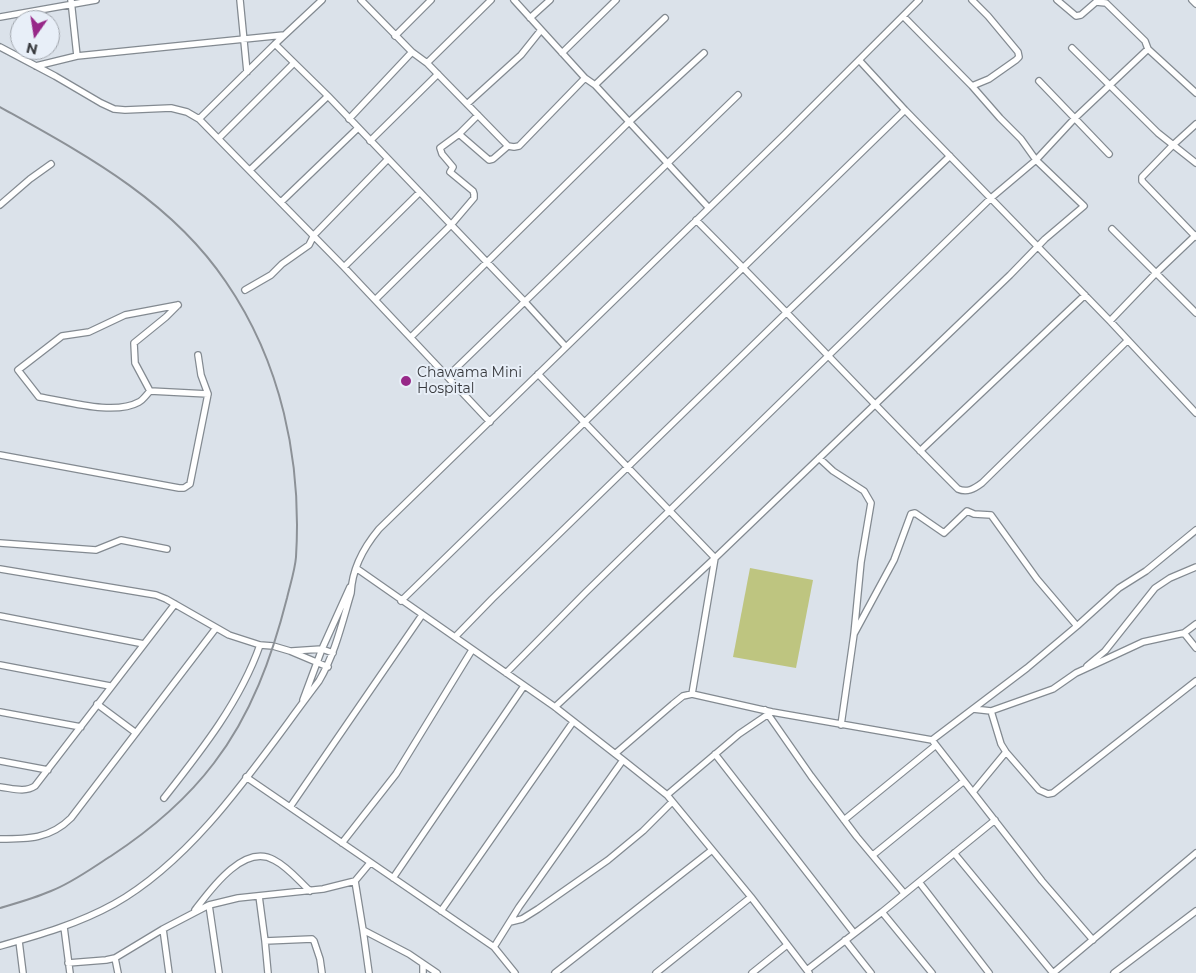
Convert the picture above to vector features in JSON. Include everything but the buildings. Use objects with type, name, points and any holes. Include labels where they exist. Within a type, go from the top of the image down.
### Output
[{"type":"street","points":[[0,17],[71,2],[96,0]]},
{"type":"street","points":[[240,0],[247,72]]},
{"type":"street","points":[[199,119],[322,0]]},
{"type":"street","points":[[360,0],[412,52],[427,63],[508,146],[514,148],[519,146],[585,78]]},
{"type":"street","points":[[395,36],[431,0]]},
{"type":"street","points":[[427,63],[491,0]]},
{"type":"street","points":[[514,0],[585,78],[595,86],[708,207]]},
{"type":"street","points":[[530,18],[550,0]]},
{"type":"street","points":[[562,53],[616,0]]},
{"type":"street","points":[[302,702],[322,649],[351,585],[356,568],[368,542],[379,529],[919,0]]},
{"type":"street","points":[[972,0],[1018,52],[1019,57],[989,79],[972,86]]},
{"type":"street","points":[[1057,0],[1076,16],[1081,15],[1096,2],[1106,3],[1145,41],[1148,49],[1196,93]]},
{"type":"street","points":[[1192,0],[1196,4]]},
{"type":"street","points":[[71,2],[77,56]]},
{"type":"street","points":[[555,708],[715,558],[1038,246],[1084,206],[1036,160],[1021,139],[903,16]]},
{"type":"street","points":[[595,86],[665,18]]},
{"type":"street","points":[[467,104],[541,30]]},
{"type":"street","points":[[36,66],[77,56],[284,35]]},
{"type":"street","points":[[275,44],[328,96],[566,347]]},
{"type":"street","points":[[0,47],[101,104],[114,109],[171,108],[187,112],[199,119],[314,235],[490,422]]},
{"type":"street","points":[[1072,48],[1130,106],[1196,163]]},
{"type":"street","points":[[506,673],[828,356],[991,198],[1036,160],[1075,118],[1148,49]]},
{"type":"street","points":[[349,119],[412,52]]},
{"type":"street","points":[[411,337],[629,122],[704,53]]},
{"type":"street","points":[[859,60],[1196,413]]},
{"type":"street","points":[[219,138],[294,63]]},
{"type":"street","points":[[370,140],[438,74]]},
{"type":"street","points":[[1039,81],[1109,154]]},
{"type":"street","points":[[250,170],[328,96]]},
{"type":"street","points":[[448,376],[738,96]]},
{"type":"street","points":[[401,600],[905,110]]},
{"type":"street","points":[[375,300],[450,225],[474,198],[474,194],[450,172],[453,167],[442,154],[440,148],[459,134],[478,115]]},
{"type":"street","points":[[1110,321],[1156,273],[1196,236],[1142,181],[1142,177],[1196,124]]},
{"type":"street","points":[[281,202],[358,128]]},
{"type":"street","points":[[459,134],[489,160],[493,159],[508,146]]},
{"type":"street","points":[[455,637],[786,313],[950,156]]},
{"type":"street","points":[[245,290],[271,275],[282,264],[309,245],[314,235],[388,159]]},
{"type":"street","points":[[0,205],[51,164]]},
{"type":"street","points":[[344,267],[420,192]]},
{"type":"street","points":[[696,220],[958,490],[963,491],[975,488],[1127,341]]},
{"type":"street","points":[[1112,228],[1196,313]]},
{"type":"street","points":[[920,451],[1085,295]]},
{"type":"street","points":[[178,305],[134,343],[135,363],[150,391],[140,402],[121,408],[89,405],[39,397],[18,370],[62,336],[89,332],[125,316],[178,305]]},
{"type":"street","points":[[0,455],[184,488],[190,484],[208,394],[201,375],[198,356]]},
{"type":"street","points":[[538,374],[715,558]]},
{"type":"street","points":[[150,391],[208,394]]},
{"type":"street","points":[[819,458],[834,471],[864,490],[871,503],[861,562],[854,634],[841,725]]},
{"type":"street","points":[[854,634],[894,560],[911,514],[915,513],[944,533],[967,511],[974,514],[991,516],[1036,579],[1077,626]]},
{"type":"street","points":[[844,820],[972,709],[987,700],[1077,626],[1119,588],[1146,570],[1196,530]]},
{"type":"street","points":[[0,543],[96,550],[122,540],[167,549]]},
{"type":"street","points":[[692,694],[715,558]]},
{"type":"street","points":[[972,709],[991,711],[1053,689],[1105,652],[1155,588],[1170,578],[1196,567]]},
{"type":"street","points":[[356,568],[555,708],[624,760],[667,796],[751,897],[808,972],[995,820]]},
{"type":"street","points":[[0,570],[166,598],[229,635],[260,645],[274,646],[290,651],[328,667]]},
{"type":"street","points":[[0,946],[64,927],[114,904],[149,880],[196,837],[222,808],[328,667],[351,593],[351,585]]},
{"type":"street","points":[[0,787],[30,790],[48,770],[110,686],[175,604]]},
{"type":"street","points":[[290,807],[422,615]]},
{"type":"street","points":[[0,616],[144,644]]},
{"type":"street","points":[[1083,669],[1143,642],[1184,633],[1196,624]]},
{"type":"street","points":[[0,839],[47,835],[63,826],[216,628]]},
{"type":"street","points":[[1184,633],[1196,648]]},
{"type":"street","points":[[164,798],[195,759],[236,697],[252,670],[260,645]]},
{"type":"street","points":[[290,651],[322,649],[333,653]]},
{"type":"street","points":[[342,843],[396,774],[472,650]]},
{"type":"street","points":[[0,665],[110,686]]},
{"type":"street","points":[[991,711],[1001,744],[1006,752],[1039,790],[1048,794],[1053,793],[1196,681]]},
{"type":"street","points":[[393,878],[524,686]]},
{"type":"street","points":[[616,754],[683,696],[692,694],[766,712],[934,743],[1042,881],[1093,940]]},
{"type":"street","points":[[98,704],[136,733]]},
{"type":"street","points":[[0,712],[81,727]]},
{"type":"street","points":[[667,796],[766,712]]},
{"type":"street","points":[[766,712],[844,820],[904,893]]},
{"type":"street","points":[[441,911],[573,722]]},
{"type":"street","points":[[973,792],[1006,752]]},
{"type":"street","points":[[715,754],[854,933]]},
{"type":"street","points":[[494,947],[518,908],[624,760]]},
{"type":"street","points":[[0,761],[48,770]]},
{"type":"street","points":[[246,777],[494,947],[516,973]]},
{"type":"street","points":[[873,856],[964,782]]},
{"type":"street","points":[[510,922],[522,919],[538,909],[608,860],[643,831],[672,802]]},
{"type":"street","points":[[555,973],[712,850]]},
{"type":"street","points":[[954,853],[1053,973],[1196,853]]},
{"type":"street","points":[[193,912],[238,864],[262,855],[275,860],[310,891]]},
{"type":"street","points":[[68,963],[115,958],[193,912],[223,901],[310,891],[355,881],[370,863]]},
{"type":"street","points":[[355,881],[369,973]]},
{"type":"street","points":[[919,882],[989,973]]},
{"type":"street","points":[[259,896],[268,973]]},
{"type":"street","points":[[656,973],[751,897]]},
{"type":"street","points":[[209,905],[219,973]]},
{"type":"street","points":[[1114,973],[1196,911]]},
{"type":"street","points":[[882,912],[932,973]]},
{"type":"street","points":[[64,927],[70,973]]},
{"type":"street","points":[[163,929],[169,973]]},
{"type":"street","points":[[363,930],[437,973]]},
{"type":"street","points":[[265,942],[312,939],[320,959],[322,973]]},
{"type":"street","points":[[845,940],[871,973]]},
{"type":"street","points":[[19,941],[23,973]]},
{"type":"street","points":[[752,973],[787,944]]},
{"type":"street","points":[[115,958],[118,973]]},
{"type":"street","points":[[423,964],[424,973]]},
{"type":"green space","points":[[750,568],[813,580],[796,668],[733,657]]},
{"type":"railway","points":[[0,107],[94,161],[124,181],[179,227],[204,253],[226,282],[245,313],[261,345],[274,379],[284,413],[291,448],[297,521],[295,567],[267,663],[259,685],[239,725],[214,763],[191,790],[166,814],[111,856],[59,888],[0,908]]},
{"type":"place","name":"Chawama Mini Hospital","points":[[406,381]]}]
